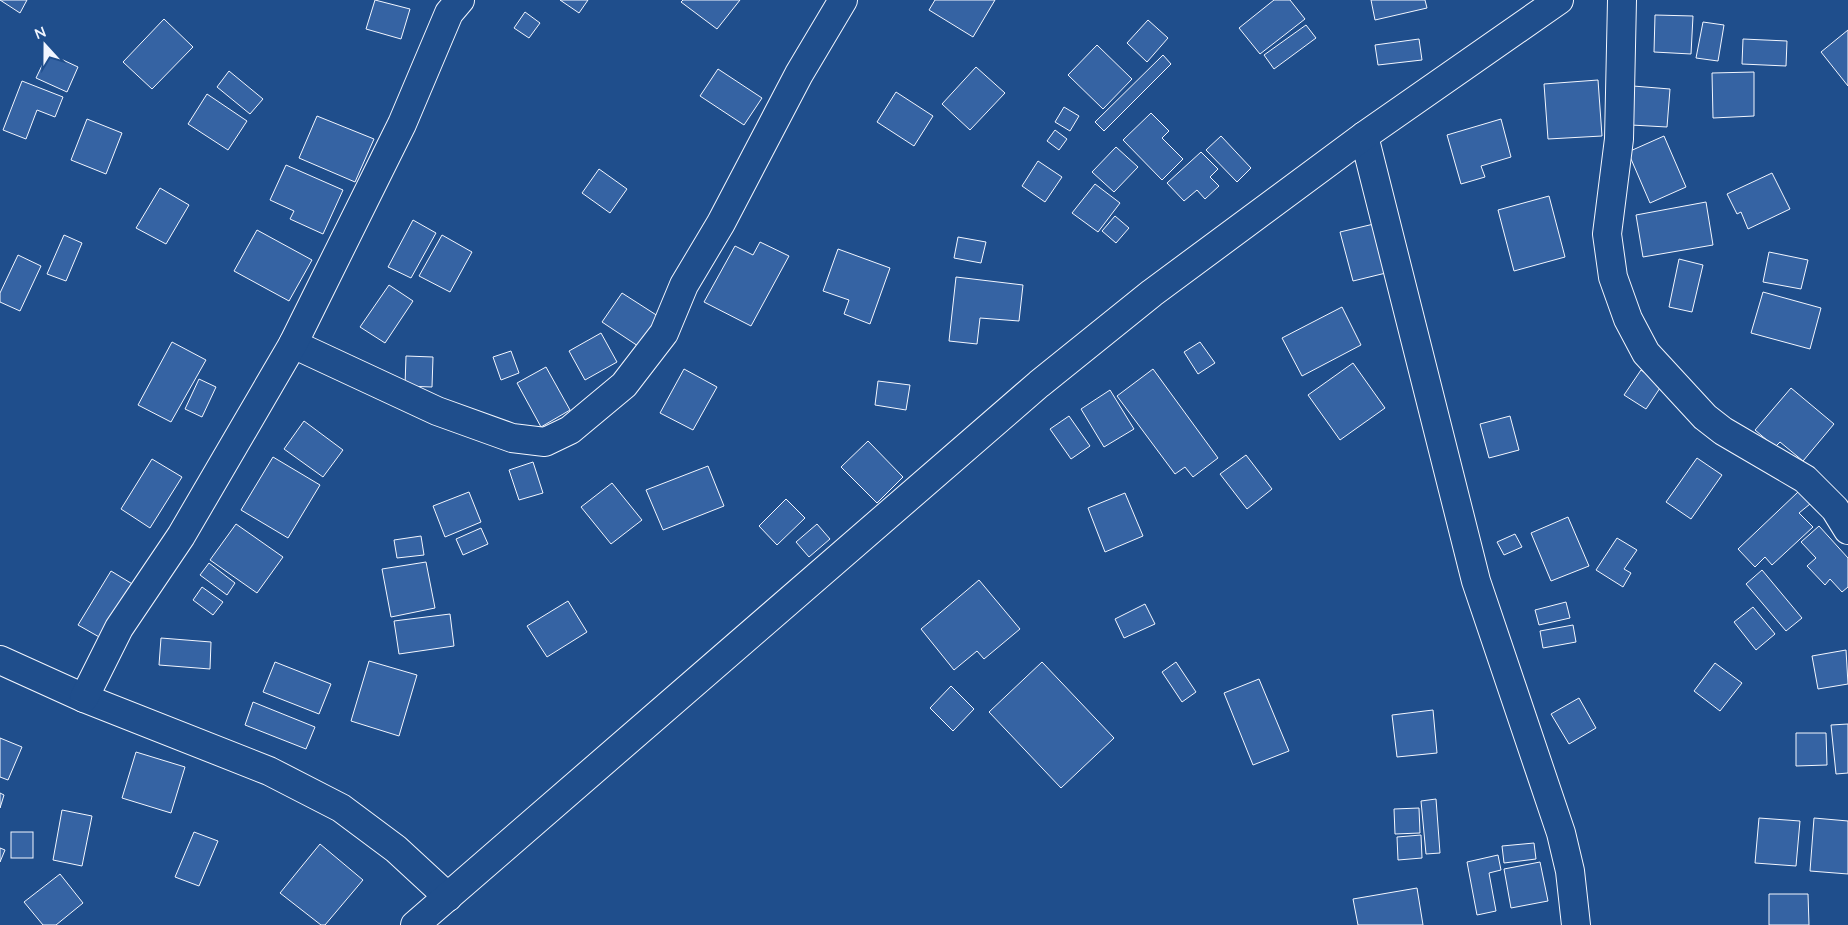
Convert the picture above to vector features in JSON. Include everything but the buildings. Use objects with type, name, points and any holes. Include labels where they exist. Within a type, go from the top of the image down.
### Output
[{"type":"street","points":[[84,698],[119,628],[181,536],[293,344],[402,124],[449,13],[460,0]]},
{"type":"street","points":[[293,344],[437,411],[512,438],[545,442],[570,430],[624,385],[664,333],[684,284],[721,223],[800,74],[842,0]]},
{"type":"street","points":[[415,925],[1039,384],[1152,293],[1364,136],[1559,0]]},
{"type":"street","points":[[1622,0],[1619,139],[1607,234],[1613,277],[1628,319],[1646,352],[1705,417],[1723,432],[1805,479],[1835,509],[1848,530]]},
{"type":"street","points":[[1364,136],[1476,581],[1561,833],[1570,871],[1576,925]]},
{"type":"street","points":[[0,660],[84,698],[268,771],[341,808],[396,849],[448,897]]}]
